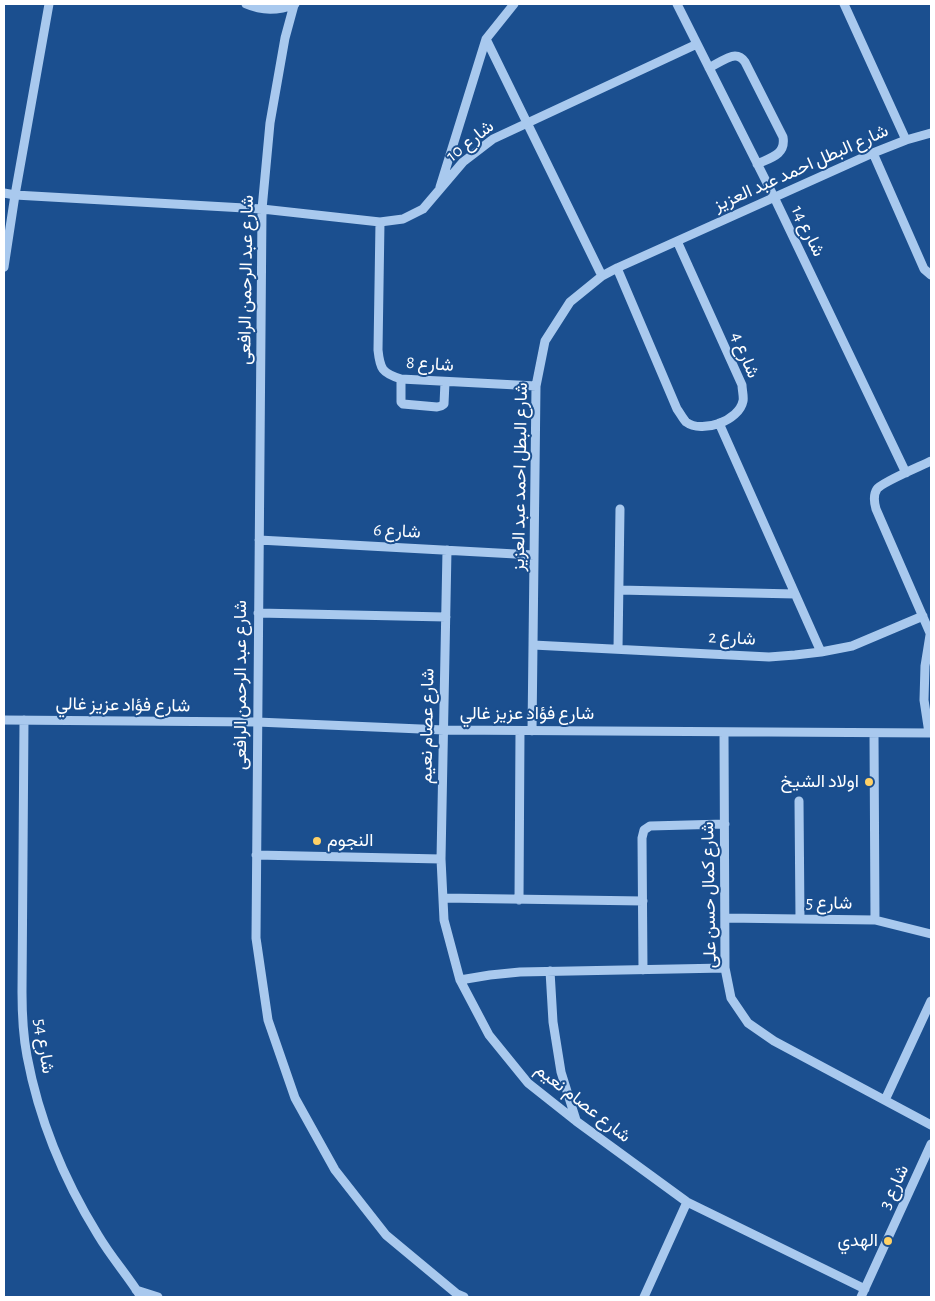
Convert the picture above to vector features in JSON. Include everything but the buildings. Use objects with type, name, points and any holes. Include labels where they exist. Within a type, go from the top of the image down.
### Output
[{"type":"street","points":[[4,267],[48,4]]},
{"type":"street","points":[[246,4],[256,8],[275,10],[294,4]]},
{"type":"street","name":"شارع عبد الرحمن الرافعى","points":[[294,4],[285,38],[270,123],[262,208],[256,938],[268,1020],[295,1098],[335,1170],[386,1235],[459,1296]]},
{"type":"street","points":[[438,192],[486,39],[514,4]]},
{"type":"street","name":"شارع 14","points":[[677,4],[774,197],[906,473]]},
{"type":"street","points":[[844,4],[906,140]]},
{"type":"street","points":[[486,39],[602,276]]},
{"type":"street","name":"شارع 10","points":[[4,193],[262,208],[380,222],[403,219],[423,209],[463,162],[493,139],[697,44]]},
{"type":"street","points":[[709,68],[735,56],[741,58],[745,62],[783,137],[784,144],[782,150],[778,154],[757,164]]},
{"type":"street","name":"شارع البطل احمد عبد العزيز","points":[[532,730],[536,386],[545,341],[570,302],[602,276],[617,268],[872,153],[931,133]]},
{"type":"street","points":[[872,153],[924,269],[931,275]]},
{"type":"street","name":"شارع 8","points":[[380,222],[378,350],[379,364],[388,375],[401,379],[536,386]]},
{"type":"street","name":"شارع 4","points":[[677,241],[742,385],[743,402],[735,416],[720,423]]},
{"type":"street","points":[[617,268],[677,409],[687,422],[703,428],[720,423],[821,652]]},
{"type":"street","points":[[401,379],[401,402],[403,404],[430,406],[441,406],[444,404],[445,382]]},
{"type":"street","points":[[930,733],[924,700],[924,666],[931,631],[876,508],[874,498],[877,488],[886,482],[931,461]]},
{"type":"street","points":[[618,649],[620,509]]},
{"type":"street","name":"شارع 6","points":[[259,540],[534,555]]},
{"type":"street","name":"شارع عصام نعيم","points":[[447,550],[441,859],[444,920],[460,980],[489,1035],[528,1083],[576,1121],[687,1202],[863,1293]]},
{"type":"street","points":[[619,590],[795,594]]},
{"type":"street","points":[[258,613],[446,617]]},
{"type":"street","name":"شارع 2","points":[[533,644],[769,656],[821,652],[852,646],[923,616]]},
{"type":"street","name":"شارع فؤاد عزيز غالي","points":[[4,720],[257,722],[444,730],[930,733]]},
{"type":"street","name":"شارع 54","points":[[24,720],[22,1024],[26,1055],[43,1118],[54,1149],[67,1179],[98,1236],[139,1294],[158,1297]]},
{"type":"street","points":[[520,730],[520,900]]},
{"type":"street","name":"شارع كمال حسن على","points":[[724,732],[724,968],[732,998],[748,1023],[774,1041],[931,1125]]},
{"type":"street","points":[[874,733],[875,920]]},
{"type":"street","points":[[800,801],[800,919]]},
{"type":"street","points":[[643,970],[642,838],[644,830],[650,826],[724,824]]},
{"type":"street","points":[[256,855],[441,859]]},
{"type":"street","points":[[443,898],[643,901]]},
{"type":"street","name":"شارع 5","points":[[724,918],[875,920],[931,934]]},
{"type":"street","points":[[460,980],[490,975],[550,971],[724,968]]},
{"type":"street","points":[[550,971],[552,1022],[561,1072],[576,1121]]},
{"type":"street","points":[[885,1100],[931,1001]]},
{"type":"street","name":"شارع 3","points":[[863,1293],[931,1144]]},
{"type":"street","points":[[644,1297],[687,1202]]},
{"type":"place","name":"اولاد الشيخ","points":[[869,782]]},
{"type":"place","name":"النجوم","points":[[317,841]]},
{"type":"place","name":"الهدي","points":[[888,1241]]}]
